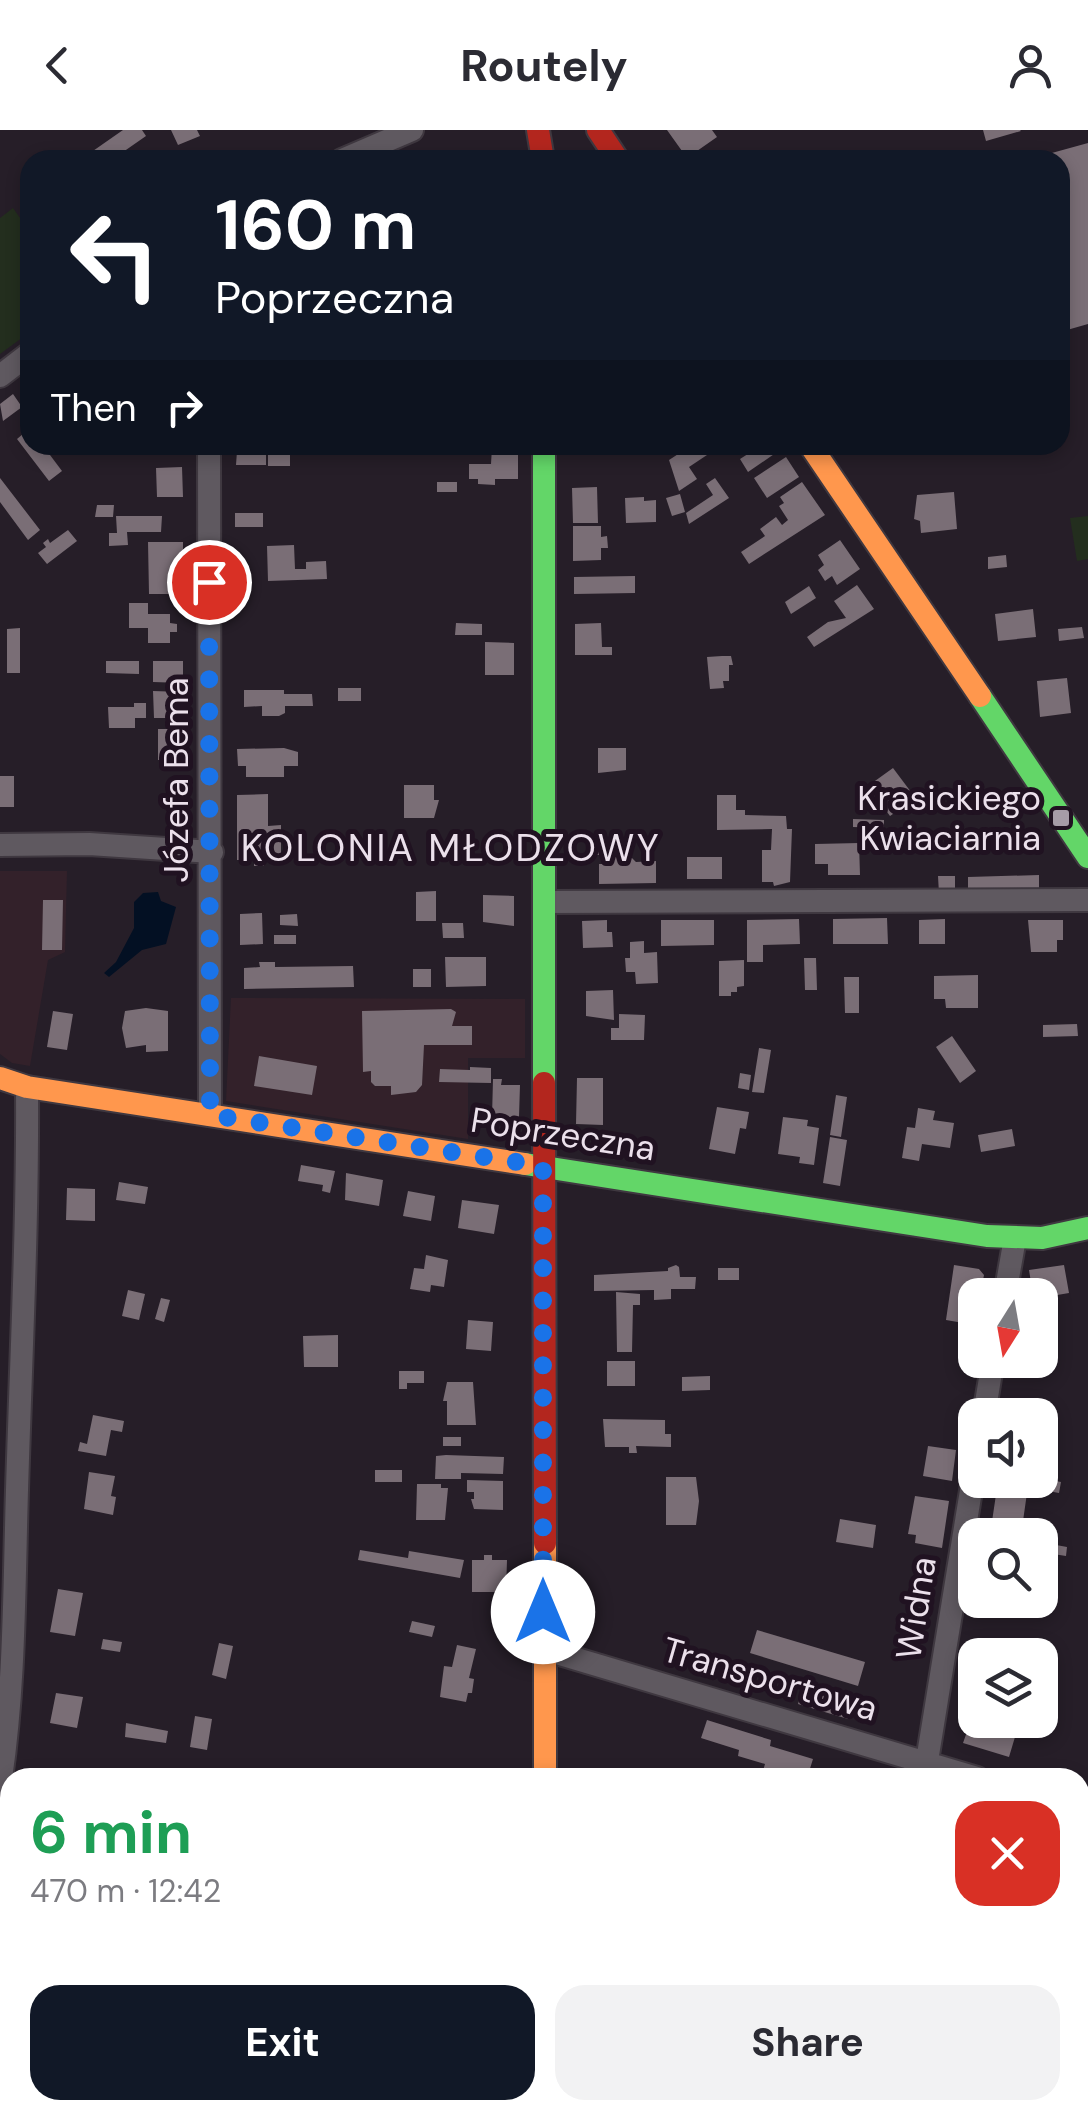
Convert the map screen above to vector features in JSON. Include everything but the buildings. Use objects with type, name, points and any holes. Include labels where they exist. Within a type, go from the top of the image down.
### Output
[{"type":"street","points":[[365,150],[412,130]]},
{"type":"street","points":[[0,376],[20,361]]},
{"type":"street","name":"Józefa Bema","points":[[209,455],[210,1115]]},
{"type":"street","points":[[544,455],[545,1768]]},
{"type":"street","points":[[817,455],[1088,857]]},
{"type":"street","points":[[0,845],[106,845],[212,852]]},
{"type":"street","points":[[545,902],[1088,900]]},
{"type":"street","name":"Poprzeczna","points":[[0,1078],[27,1087],[1014,1238],[1042,1238],[1088,1228]]},
{"type":"street","points":[[2,1768],[9,1712],[27,1087]]},
{"type":"street","points":[[1008,1278],[1014,1238]]},
{"type":"street","name":"Widna","points":[[927,1762],[970,1498]]},
{"type":"street","name":"Transportowa","points":[[543,1649],[946,1768]]},
{"type":"shaded area","points":[[0,871],[67,871],[65,952],[48,960],[30,1066],[12,1063],[0,1054]]},
{"type":"shaded area","points":[[231,998],[525,999],[525,1058],[468,1058],[468,1139],[226,1101]]},
{"type":"green space","points":[[13,208],[20,218],[20,339],[0,354],[0,218]]},
{"type":"green space","points":[[1088,516],[1088,559],[1077,561],[1070,518]]},
{"type":"water","points":[[158,892],[161,901],[176,907],[166,944],[142,950],[109,977],[104,973],[116,962],[134,928],[134,902],[143,893]]},
{"type":"traffic: fast","points":[[544,455],[544,1083]]},
{"type":"traffic: fast","points":[[980,696],[1088,857]]},
{"type":"traffic: fast","points":[[525,1164],[987,1236],[1042,1238],[1088,1228]]},
{"type":"traffic: slow","points":[[817,455],[980,696]]},
{"type":"traffic: slow","points":[[0,1078],[27,1087],[525,1164]]},
{"type":"traffic: slow","points":[[545,1543],[545,1768]]},
{"type":"traffic: jam","points":[[538,130],[541,150]]},
{"type":"traffic: jam","points":[[598,130],[611,150]]},
{"type":"traffic: jam","points":[[544,1083],[545,1543]]},
{"type":"place","name":"Krasickiego Kwiaciarnia","points":[[1061,818]]},
{"type":"district","name":"KOLONIA MŁODZOWY","points":[[451,848]]},
{"type":"route","points":[[209,582],[210,1115],[543,1166],[543,1612]]}]
